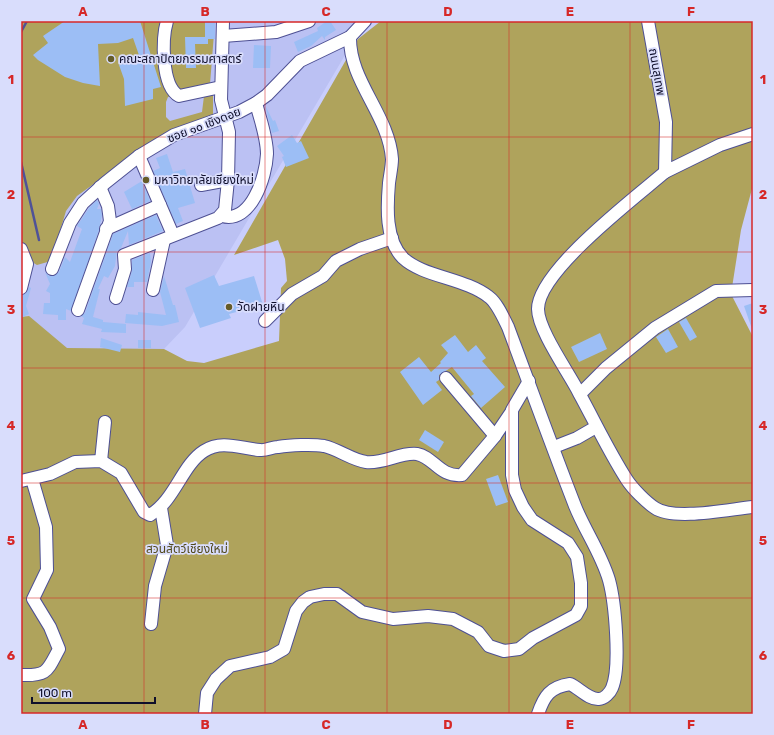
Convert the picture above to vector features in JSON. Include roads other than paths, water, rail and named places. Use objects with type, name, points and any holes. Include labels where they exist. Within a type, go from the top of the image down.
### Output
[{"type":"street","points":[[167,21],[164,40],[165,66],[171,88],[179,96],[221,87]]},
{"type":"street","points":[[222,216],[228,198],[229,132],[222,104],[221,87],[223,21]]},
{"type":"street","points":[[223,36],[276,32],[309,21]]},
{"type":"street","name":"ซอย ๑๐ เชิงดอย","points":[[52,269],[70,223],[82,203],[139,156],[174,135],[225,117],[256,103],[300,61],[350,37],[365,21]]},
{"type":"street","name":"ถนนสุเทพ","points":[[648,21],[666,122],[665,172]]},
{"type":"street","points":[[350,37],[349,49],[352,59],[388,140],[392,158],[388,216],[392,238],[400,254],[413,265],[452,279],[489,297],[508,327],[576,507],[594,542],[609,581],[614,609],[616,665],[612,689],[606,696],[598,700],[588,697],[579,689],[570,684],[559,686],[544,698],[538,714]]},
{"type":"street","points":[[116,298],[124,269],[124,255],[222,216],[228,218],[242,212],[248,206],[261,186],[267,155],[264,134],[256,103]]},
{"type":"street","points":[[753,134],[720,145],[665,172],[609,218],[569,255],[544,289],[538,309],[542,328],[628,482],[655,509],[680,515],[753,506]]},
{"type":"street","points":[[139,156],[160,205],[169,238],[154,290]]},
{"type":"street","points":[[201,185],[228,180]]},
{"type":"street","points":[[78,310],[110,220],[110,213],[100,187]]},
{"type":"street","points":[[106,229],[160,205]]},
{"type":"street","points":[[265,321],[292,294],[323,276],[336,261],[360,249],[392,238]]},
{"type":"street","points":[[21,249],[28,264],[21,288]]},
{"type":"street","points":[[580,394],[606,368],[655,328],[716,292],[753,290]]},
{"type":"street","points":[[446,378],[495,436]]},
{"type":"street","points":[[21,675],[38,676],[48,668],[59,649],[50,627],[33,599],[47,570],[46,527],[27,480],[50,474],[75,462],[101,461],[121,473],[144,512],[150,515],[161,508],[194,461],[204,450],[224,445],[239,445],[261,450],[278,447],[323,446],[366,462],[389,460],[408,453],[419,454],[451,476],[462,475],[495,436],[529,381]]},
{"type":"street","points":[[205,714],[207,693],[216,679],[230,666],[270,657],[284,649],[296,611],[303,602],[310,597],[324,594],[337,594],[362,612],[393,619],[428,616],[453,619],[478,632],[489,646],[504,651],[519,649],[533,638],[576,615],[581,606],[581,583],[577,558],[568,543],[532,520],[523,508],[515,490],[511,460],[512,410]]},
{"type":"street","points":[[101,461],[105,422]]},
{"type":"street","points":[[554,447],[577,438],[596,427]]},
{"type":"street","points":[[151,624],[155,586],[167,545],[161,508]]},
{"type":"waterway","points":[[21,32],[27,21]]},
{"type":"waterway","points":[[21,162],[39,240]]},
{"type":"place","name":"คณะสถาปัตยกรรมศาสตร์","points":[[111,59]]},
{"type":"place","name":"มหาวิทยาลัยเชียงใหม่","points":[[146,180]]},
{"type":"place","name":"วัดฝายหิน","points":[[229,307]]},
{"type":"park label","name":"สวนสัตว์เชียงใหม่","points":[[187,549]]}]
